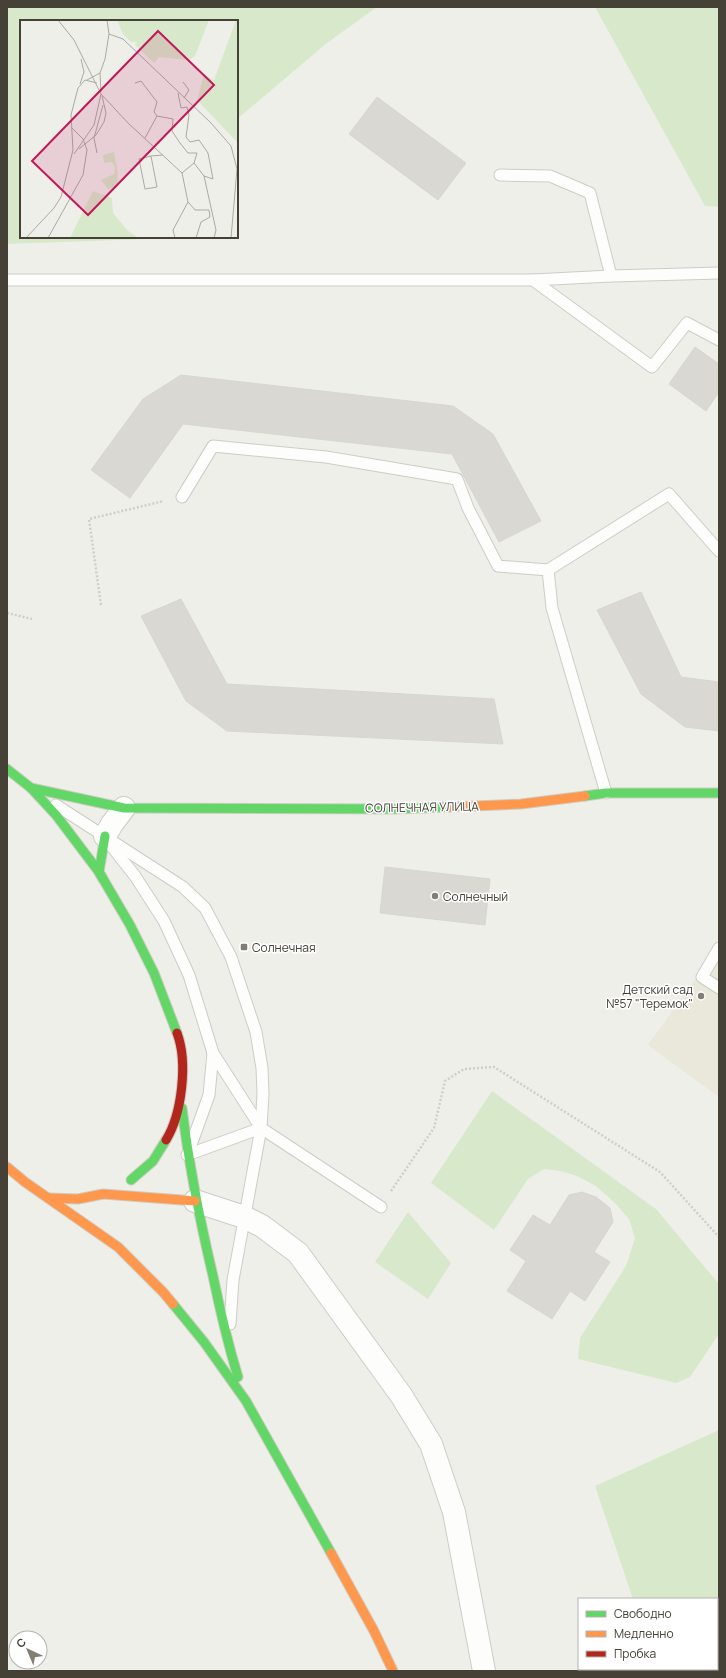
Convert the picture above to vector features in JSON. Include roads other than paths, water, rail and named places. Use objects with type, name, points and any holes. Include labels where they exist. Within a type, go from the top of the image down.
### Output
[{"type":"main road","points":[[8,770],[31,788],[56,815],[99,872],[130,926],[154,973],[178,1036],[183,1069],[181,1096],[184,1156],[228,1348],[246,1401]]},
{"type":"main road","name":"СОЛНЕЧНАЯ УЛИЦА","points":[[31,788],[124,808],[170,807],[394,810],[521,804],[606,793],[719,793]]},
{"type":"main road","points":[[99,872],[105,836]]},
{"type":"main road","points":[[124,1183],[153,1161],[172,1132],[181,1096]]},
{"type":"main road","points":[[103,1194],[159,1167]]},
{"type":"main road","points":[[7,1168],[118,1247],[163,1292],[204,1342],[246,1401],[374,1630],[393,1671]]},
{"type":"main road","points":[[49,1198],[78,1199],[103,1194],[195,1201]]},
{"type":"street","points":[[105,836],[124,808]]},
{"type":"street","points":[[195,1201],[244,1217],[262,1226],[298,1253],[400,1395],[431,1444],[454,1512],[484,1671]]},
{"type":"lane","points":[[500,175],[550,176],[590,193],[611,276]]},
{"type":"lane","points":[[7,280],[533,280],[719,273]]},
{"type":"lane","points":[[533,280],[652,367],[687,323],[719,340]]},
{"type":"lane","points":[[182,497],[213,446],[326,457],[457,479],[468,508],[498,566],[548,570],[669,494],[719,551]]},
{"type":"lane","points":[[548,570],[552,608],[606,793]]},
{"type":"lane","points":[[31,788],[183,887],[205,908],[231,957],[256,1032],[262,1068],[264,1094],[260,1128],[233,1280],[228,1348]]},
{"type":"lane","points":[[105,836],[135,876],[164,921],[190,975],[213,1053],[260,1128],[381,1207]]},
{"type":"lane","points":[[719,948],[702,977],[719,988]]},
{"type":"lane","points":[[184,1156],[209,1095],[213,1053]]},
{"type":"lane","points":[[184,1156],[260,1128]]},
{"type":"place","name":"Солнечный","points":[[435,896]]},
{"type":"place","name":"Солнечная","points":[[244,947]]},
{"type":"place","name":"Детский сад №57 \"Теремок\"","points":[[701,996]]}]
